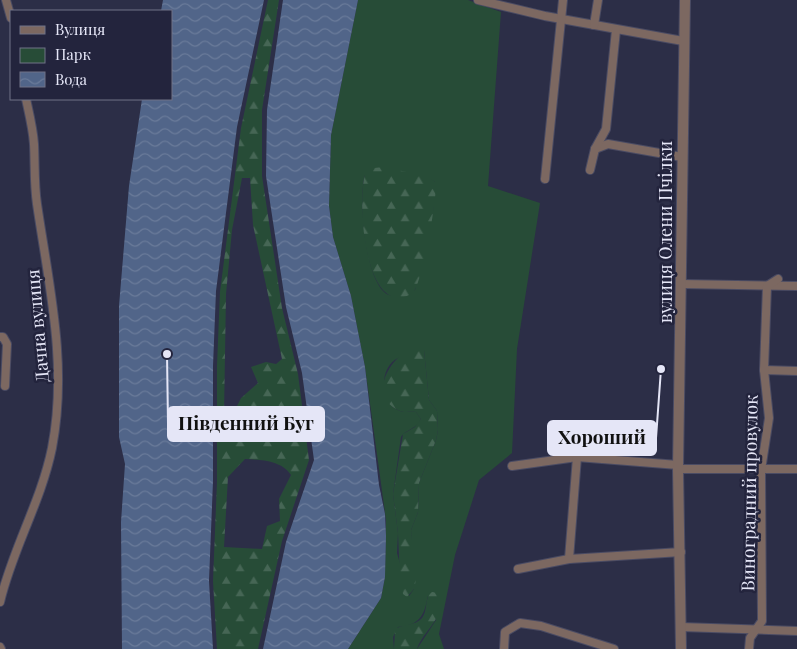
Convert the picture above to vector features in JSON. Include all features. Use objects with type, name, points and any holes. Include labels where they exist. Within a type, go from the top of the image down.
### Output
[{"type":"street","points":[[6,0],[10,14]]},
{"type":"street","points":[[478,0],[616,30],[683,41]]},
{"type":"street","points":[[545,179],[562,0]]},
{"type":"street","points":[[594,25],[598,0]]},
{"type":"street","name":"вулиця Олени Пчілки","points":[[680,649],[678,467],[685,0]]},
{"type":"street","points":[[590,170],[595,149],[606,129],[616,30]]},
{"type":"street","name":"Дачна вулиця","points":[[0,602],[6,575],[32,510],[52,449],[59,380],[56,321],[37,202],[34,141],[26,100]]},
{"type":"street","points":[[595,149],[608,144],[682,157]]},
{"type":"street","points":[[767,286],[778,279]]},
{"type":"street","points":[[682,284],[797,286]]},
{"type":"street","name":"Виноградний провулок","points":[[749,649],[750,638],[762,622],[761,470],[769,418],[764,370],[767,286]]},
{"type":"street","points":[[0,338],[3,337],[7,344],[5,386]]},
{"type":"street","points":[[764,370],[797,371]]},
{"type":"street","points":[[569,559],[577,457]]},
{"type":"street","points":[[512,466],[577,457],[678,467],[761,470],[797,469]]},
{"type":"street","points":[[518,570],[569,559],[680,552]]},
{"type":"street","points":[[504,649],[505,632],[520,623],[541,626],[614,649]]},
{"type":"street","points":[[681,627],[797,631]]},
{"type":"green space","points":[[268,0],[279,0],[262,110],[262,176],[282,308],[298,374],[309,460],[282,541],[258,649],[217,649],[213,581],[217,482],[217,366],[220,292],[241,128]],"holes":[[[242,178],[250,178],[253,225],[282,359],[276,364],[266,362],[251,367],[258,383],[241,398],[235,410],[224,414],[226,294],[232,230]],[[245,459],[264,461],[282,466],[291,475],[279,499],[280,521],[267,526],[262,549],[224,547],[228,477]]]},
{"type":"green space","points":[[358,0],[468,0],[501,12],[488,186],[540,203],[517,349],[512,453],[479,480],[455,555],[439,634],[444,649],[417,649],[436,620],[428,596],[425,609],[420,618],[416,622],[398,627],[393,637],[394,649],[348,649],[381,598],[385,577],[386,520],[365,367],[351,296],[333,237],[329,206],[331,135]],"holes":[[[365,175],[411,175],[428,178],[435,182],[433,211],[415,290],[398,295],[389,295],[381,288],[374,276],[365,240],[363,220],[362,202]],[[424,350],[429,400],[437,411],[438,430],[419,483],[418,512],[411,530],[414,589],[409,596],[397,553],[398,533],[393,494],[401,437],[417,425],[421,419],[416,412],[402,412],[393,407],[388,401],[384,386],[387,370],[392,363],[398,358]]]},
{"type":"green space","points":[[384,167],[429,177],[435,182],[436,186],[428,241],[417,284],[413,293],[397,298],[384,291],[374,275],[364,231],[362,208],[365,175],[374,168]]},
{"type":"green space","points":[[418,345],[423,347],[424,350],[429,400],[437,411],[438,430],[419,483],[418,512],[411,530],[416,580],[414,589],[407,597],[403,594],[400,579],[398,533],[393,494],[403,434],[415,427],[421,419],[416,412],[402,412],[390,404],[384,396],[383,386],[391,366],[408,350]]},
{"type":"green space","points":[[432,592],[439,593],[440,610],[417,649],[394,649],[395,630],[401,626],[415,623],[422,618],[428,598]]},
{"type":"water","points":[[163,0],[264,0],[237,127],[216,291],[213,366],[213,481],[209,581],[213,649],[122,649],[121,522],[125,464],[119,437],[119,306],[129,186],[142,100],[172,100],[172,10],[161,10]]},
{"type":"water","points":[[283,0],[358,0],[331,135],[329,206],[333,237],[351,296],[365,367],[379,485],[385,514],[386,536],[385,577],[381,598],[348,649],[263,649],[286,542],[314,460],[302,373],[286,307],[266,176],[267,110]]},
{"type":"place","name":"Південний Буг","points":[[167,354]]},
{"type":"place","name":"Хороший","points":[[661,369]]}]
